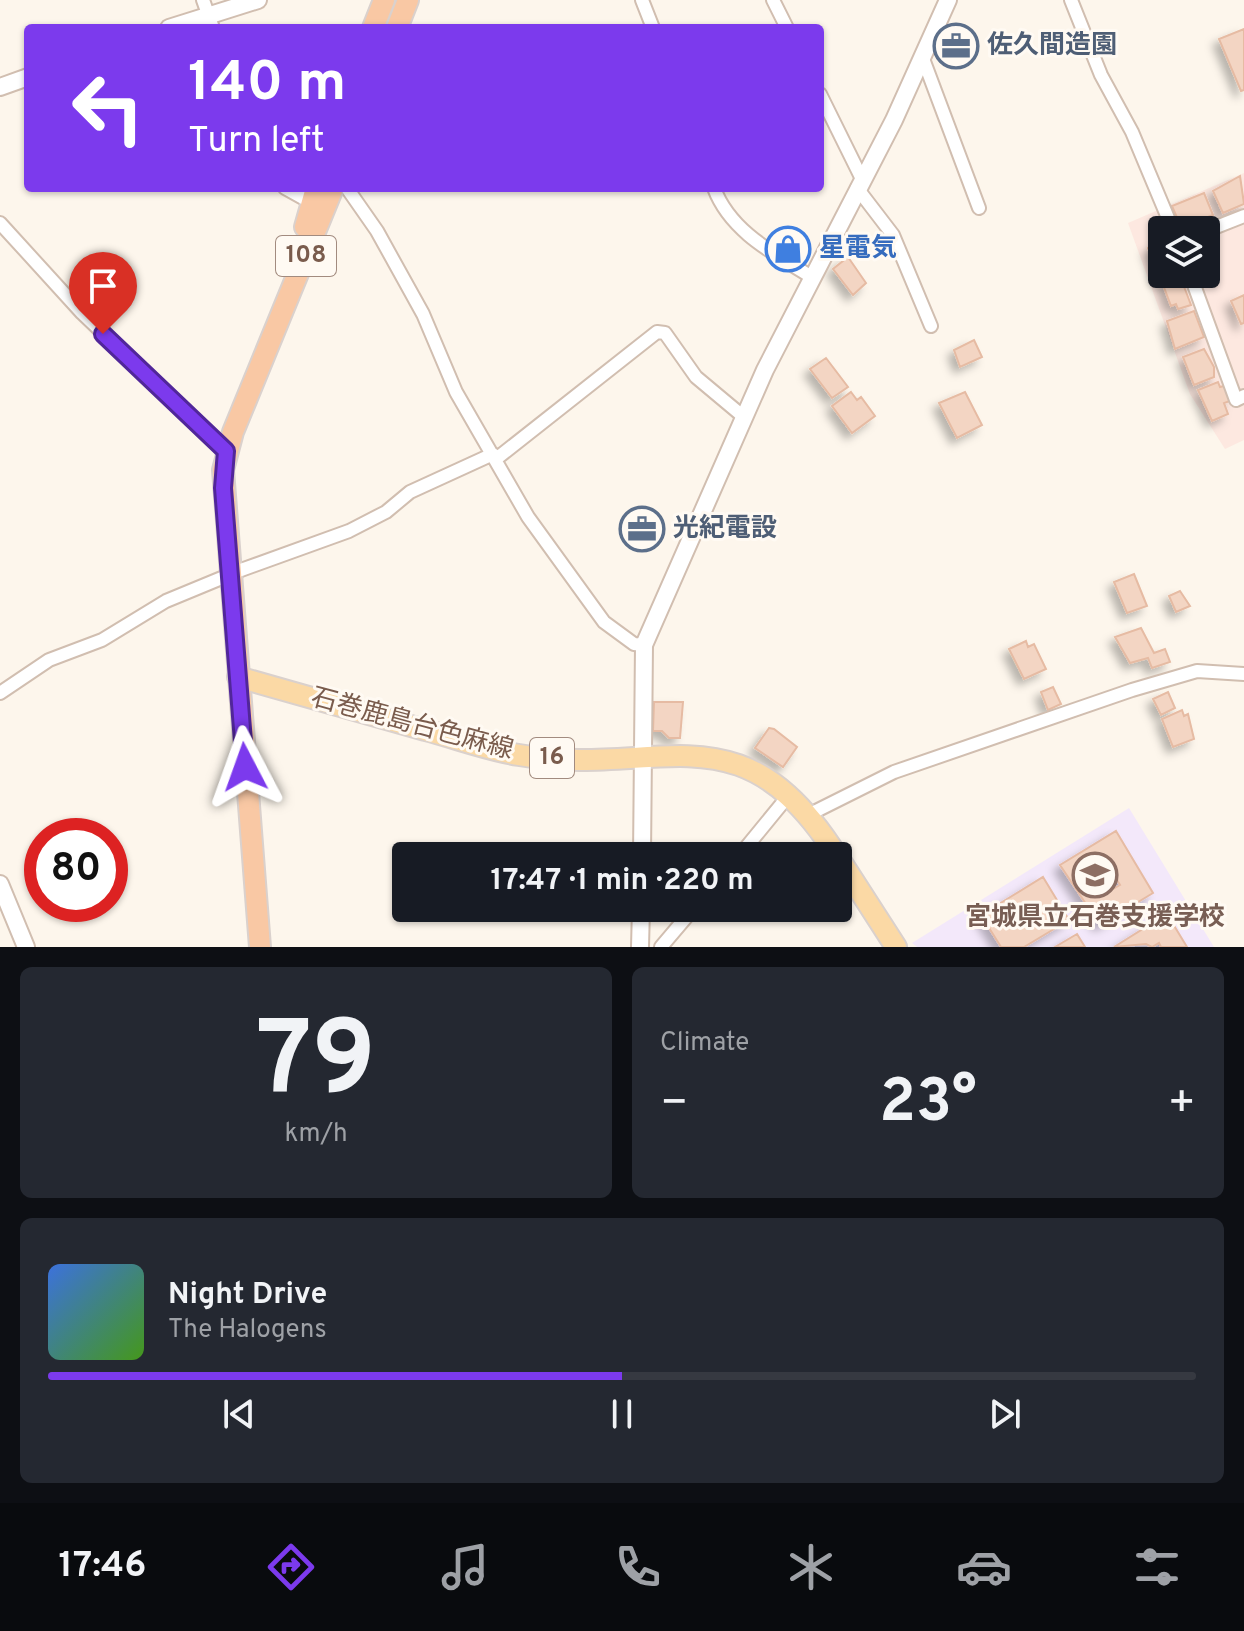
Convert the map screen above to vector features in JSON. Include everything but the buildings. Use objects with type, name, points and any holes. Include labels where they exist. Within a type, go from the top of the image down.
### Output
[{"type":"highway","points":[[375,24],[384,0]]},
{"type":"highway","points":[[399,24],[408,0]]},
{"type":"highway","name":"108","points":[[260,947],[223,488],[226,451],[331,192]]},
{"type":"highway","name":"108","points":[[278,323],[314,196]]},
{"type":"main road","name":"石巻鹿島台色麻線","points":[[238,677],[516,755],[577,758],[691,754],[724,760],[758,773],[789,795],[827,842]]},
{"type":"main road","name":"石巻鹿島台色麻線","points":[[852,879],[896,947]]},
{"type":"street","points":[[180,24],[258,0]]},
{"type":"street","points":[[642,0],[651,24]]},
{"type":"street","points":[[773,0],[785,24]]},
{"type":"street","points":[[642,842],[644,645],[810,276],[860,183],[948,0]]},
{"type":"street","points":[[1071,0],[1101,75],[1132,132],[1167,216]]},
{"type":"street","points":[[922,56],[979,208]]},
{"type":"street","points":[[0,87],[24,78]]},
{"type":"street","points":[[824,103],[860,183],[893,235],[931,326]]},
{"type":"street","points":[[350,192],[377,231],[423,314],[456,392],[528,517],[604,622],[634,644],[644,645]]},
{"type":"street","points":[[716,192],[733,221],[756,242],[810,276]]},
{"type":"street","points":[[1220,225],[1244,216]]},
{"type":"street","points":[[0,223],[82,313],[226,451]]},
{"type":"street","points":[[1195,288],[1236,400],[1244,396]]},
{"type":"street","points":[[0,693],[49,660],[102,640],[166,601],[349,531],[386,512],[410,492],[494,456],[657,332],[665,333],[696,377],[745,418]]},
{"type":"street","points":[[808,815],[894,772],[1132,690],[1197,671],[1244,674]]},
{"type":"street","points":[[750,842],[789,795]]},
{"type":"street","points":[[0,884],[26,947]]},
{"type":"street","points":[[640,947],[641,922]]},
{"type":"street","points":[[661,947],[682,922]]},
{"type":"shaded area","points":[[1244,173],[1244,440],[1225,449],[1190,394],[1152,288],[1220,288],[1220,216],[1148,216],[1148,278],[1128,223]]},
{"type":"shaded area","name":"宮城県立石巻支援学校","points":[[1129,808],[1214,947],[917,947],[912,943]]},
{"type":"place","name":"佐久間造園","points":[[956,46]]},
{"type":"place","name":"星電気","points":[[788,249]]},
{"type":"place","name":"光紀電設","points":[[642,529]]},
{"type":"place","name":"宮城県立石巻支援学校","points":[[1095,875]]},
{"type":"route","points":[[103,334],[226,451],[223,488],[245,767]]}]
